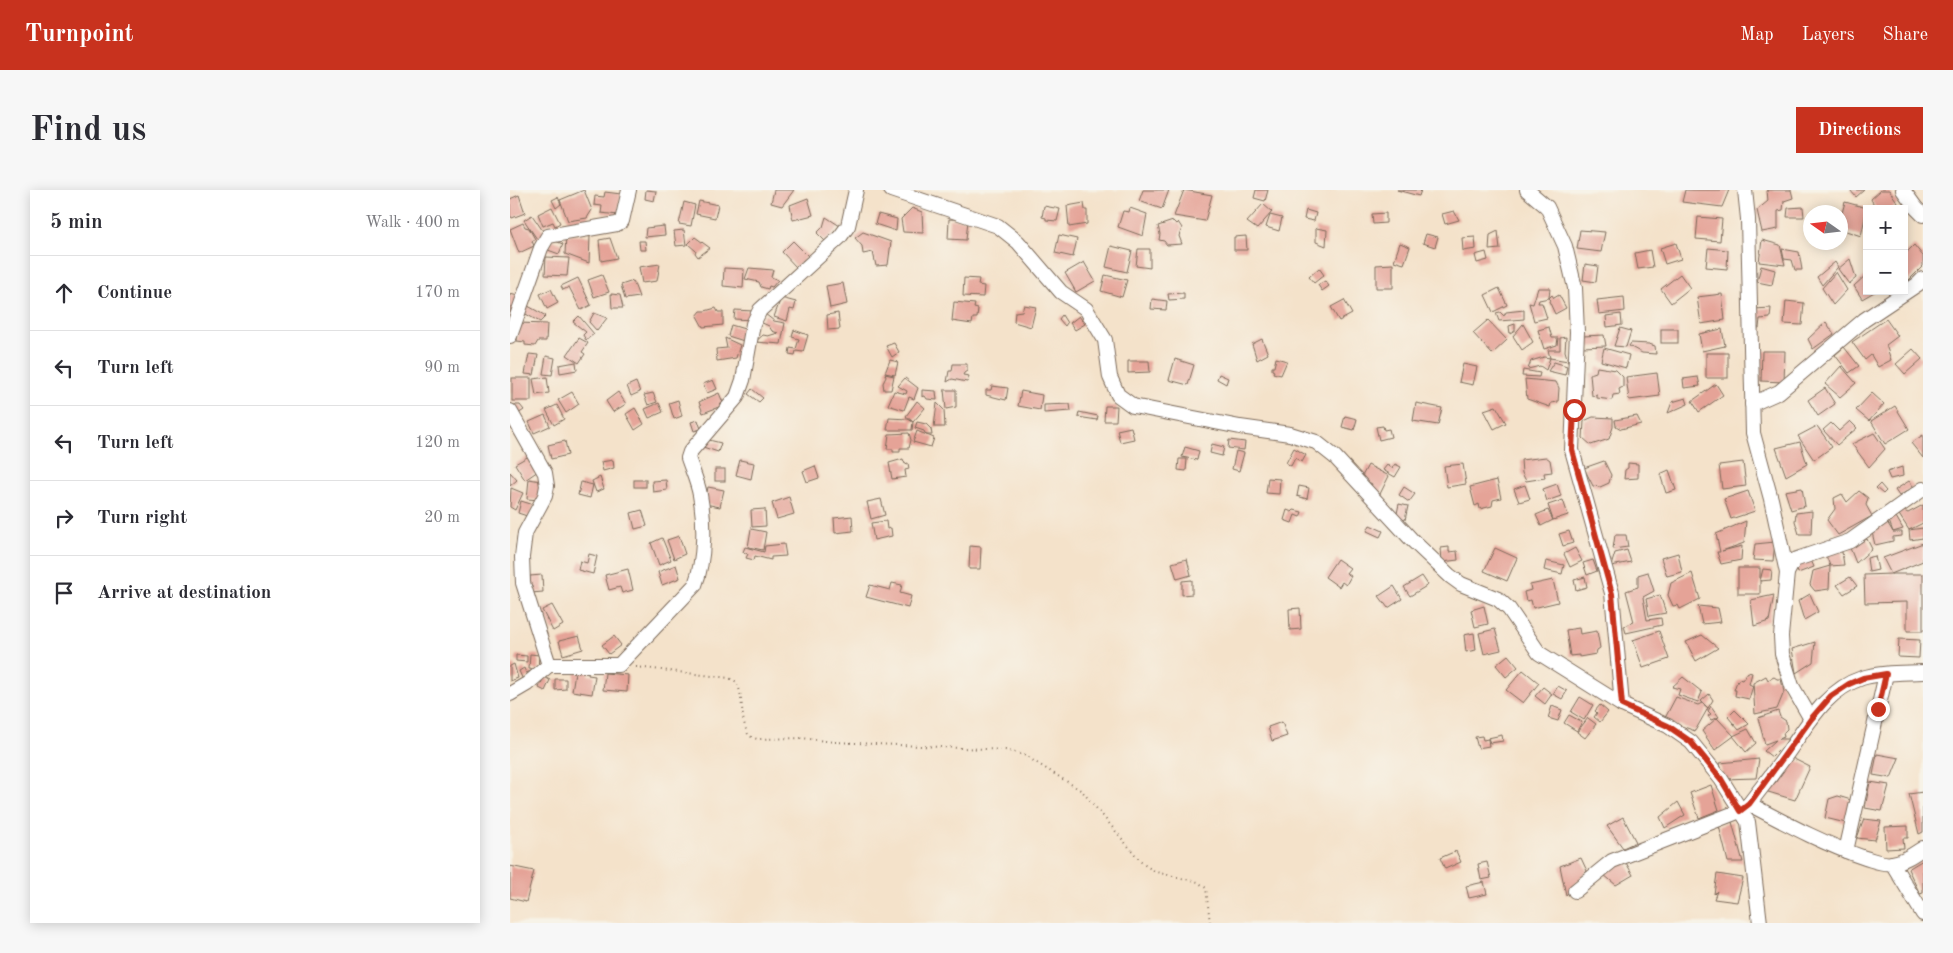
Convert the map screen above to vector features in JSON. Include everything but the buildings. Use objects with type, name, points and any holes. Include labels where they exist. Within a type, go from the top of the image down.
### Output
[{"type":"street","points":[[510,336],[541,248],[548,236],[617,224],[622,220],[629,190]]},
{"type":"street","points":[[510,694],[527,684],[550,665],[619,666],[695,585],[703,550],[700,495],[688,458],[690,452],[737,397],[743,380],[753,324],[760,310],[840,237],[848,226],[856,190]]},
{"type":"street","points":[[891,190],[998,226],[1018,242],[1061,292],[1086,309],[1105,340],[1110,377],[1118,395],[1132,406],[1240,427],[1290,434],[1316,442],[1335,457],[1411,539],[1450,576],[1461,584],[1498,599],[1504,604],[1539,653],[1622,705],[1668,726],[1691,742],[1744,807],[1748,822],[1760,923]]},
{"type":"street","points":[[1527,190],[1547,207],[1565,246],[1575,288],[1577,332],[1572,450],[1612,594],[1622,705]]},
{"type":"street","points":[[1745,190],[1748,219],[1753,433],[1771,499],[1787,573],[1781,636],[1782,654],[1792,686],[1811,719]]},
{"type":"street","points":[[1903,190],[1923,215]]},
{"type":"street","points":[[1752,404],[1778,392],[1864,320],[1923,279]]},
{"type":"street","points":[[510,410],[545,473],[547,486],[544,496],[525,533],[522,574],[523,583],[550,665]]},
{"type":"street","points":[[1787,573],[1794,560],[1850,541],[1923,489]]},
{"type":"street","points":[[1575,891],[1612,861],[1744,807],[1811,719],[1831,696],[1849,684],[1863,678],[1886,674],[1923,672]]},
{"type":"street","points":[[1846,851],[1886,674]]},
{"type":"street","points":[[1744,807],[1846,851],[1882,863],[1892,863],[1911,856],[1923,848]]},
{"type":"street","points":[[1892,863],[1923,914]]},
{"type":"path","points":[[619,666],[729,678],[737,682],[745,728],[749,736],[757,739],[802,738],[834,742],[1005,750],[1024,755],[1082,791],[1144,864],[1156,872],[1198,882],[1206,888],[1210,923]]},
{"type":"route","points":[[1574,410],[1572,450],[1612,594],[1622,705],[1668,726],[1691,742],[1721,779],[1740,811],[1749,804],[1811,719],[1831,696],[1849,684],[1863,678],[1886,674],[1878,709]]}]
